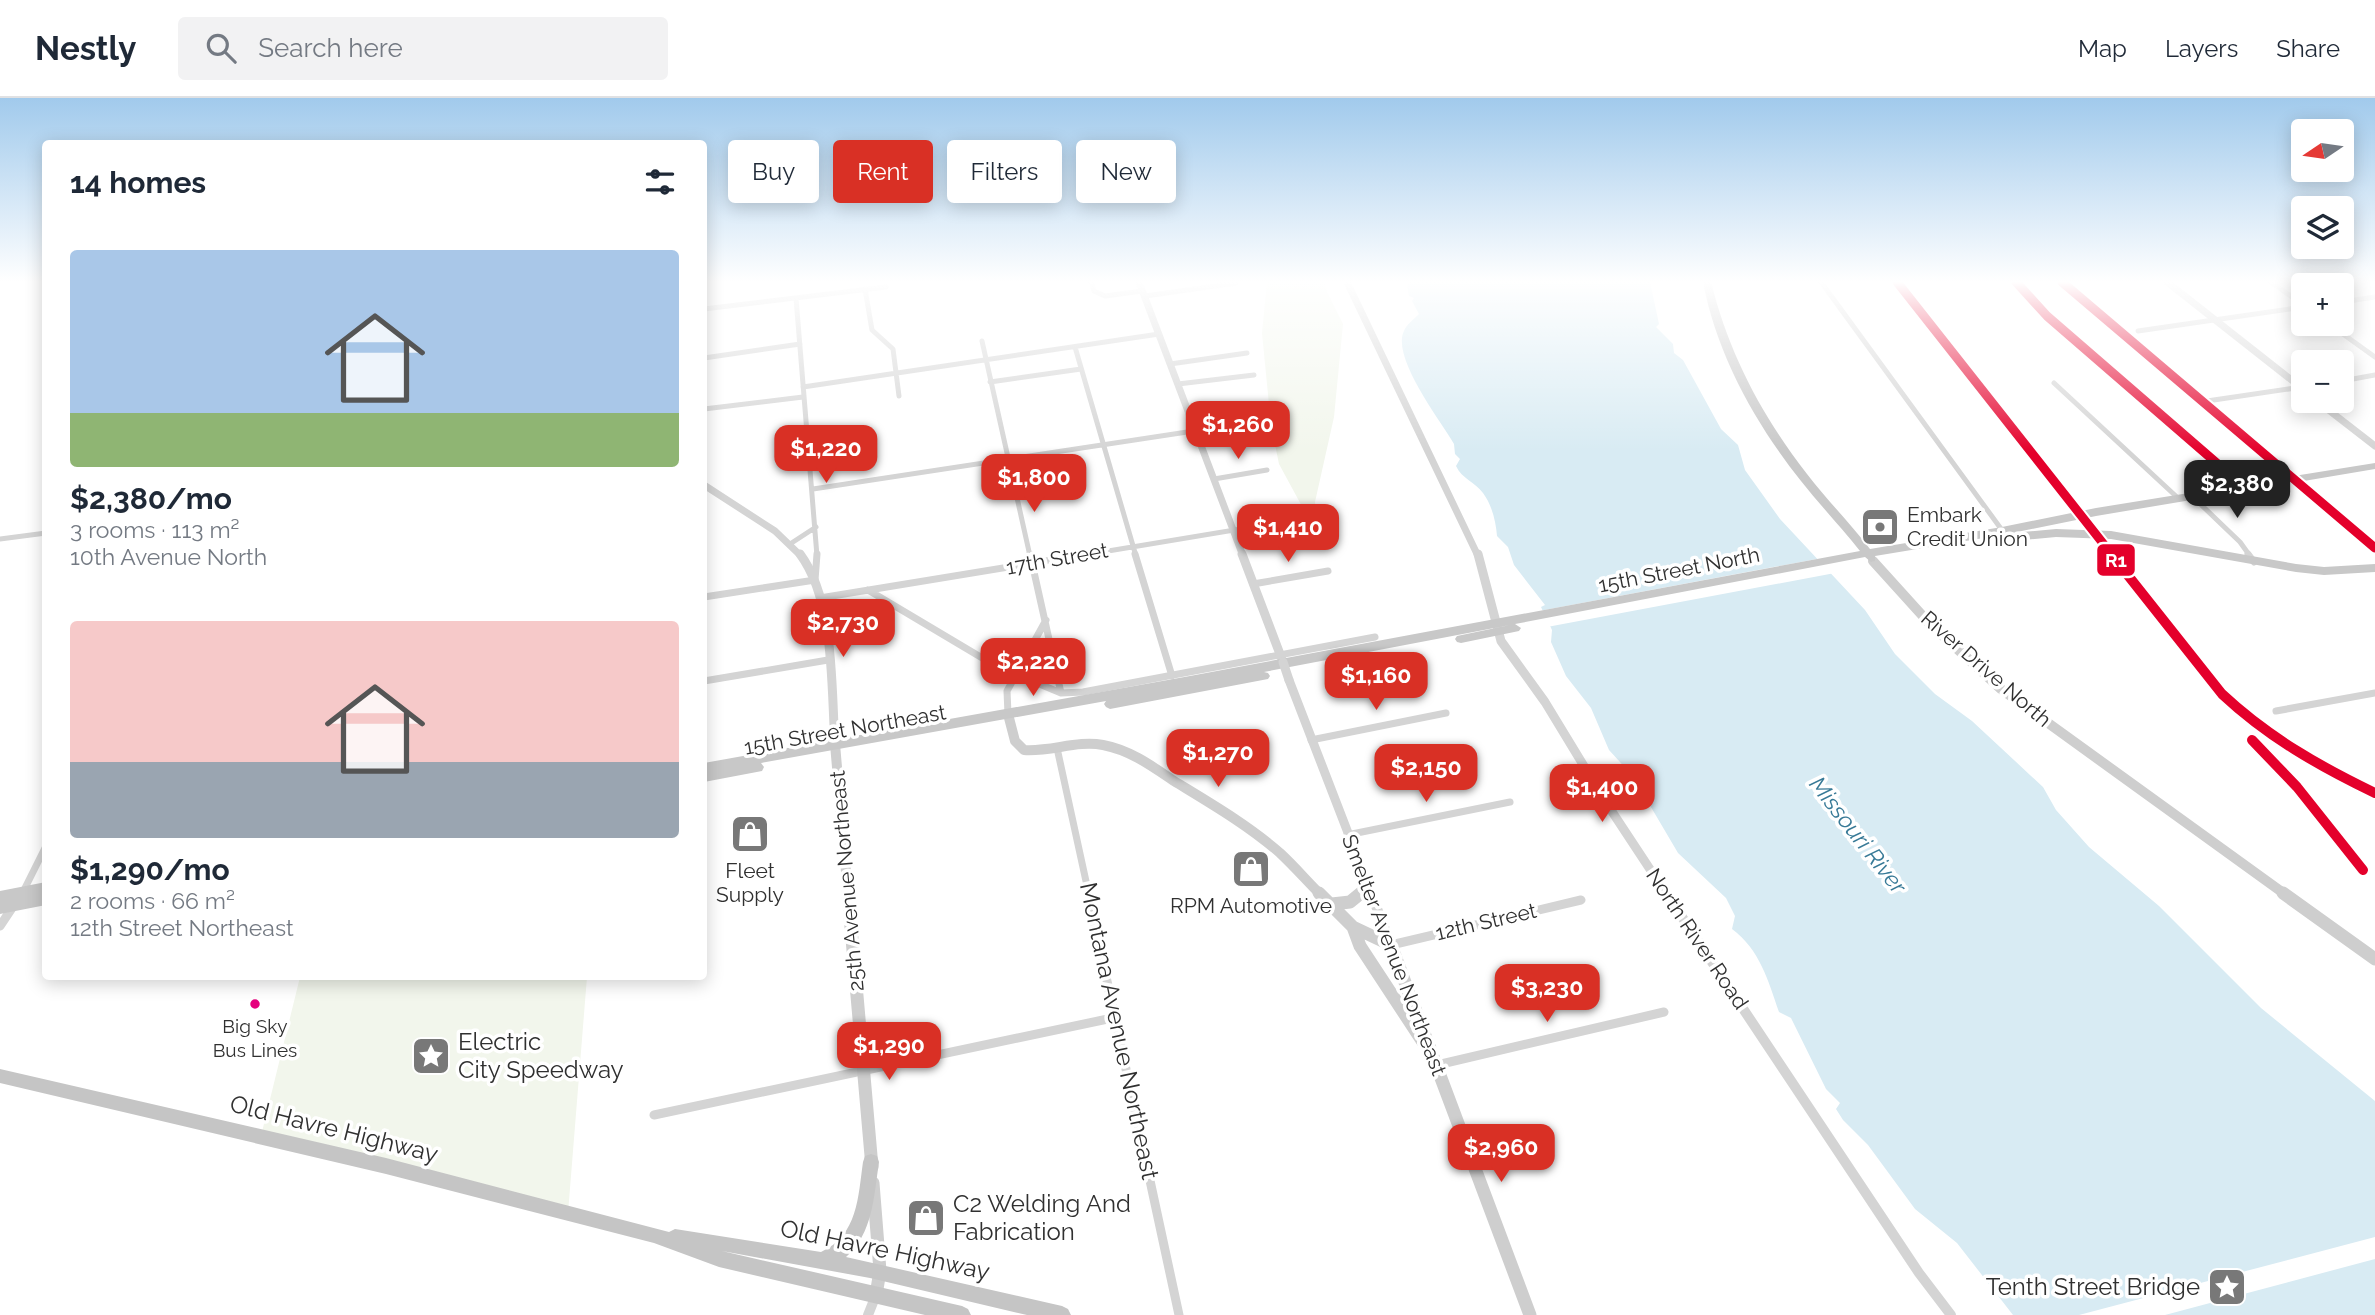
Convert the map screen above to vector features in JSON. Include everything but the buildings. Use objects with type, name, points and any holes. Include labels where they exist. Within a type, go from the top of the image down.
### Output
[{"type":"highway","name":"Old Havre Highway","points":[[0,1076],[374,1163],[654,1235],[719,1259],[962,1315]]},
{"type":"highway","points":[[821,1260],[839,1254],[854,1238],[860,1224],[871,1162]]},
{"type":"highway","name":"Old Havre Highway","points":[[654,1235],[724,1243],[880,1271],[1062,1315]]},
{"type":"main road","name":"River Drive North","points":[[1724,339],[1756,408],[1790,459],[1870,557],[1930,624],[2001,689],[2375,959]]},
{"type":"main road","name":"15th Street North","points":[[992,721],[2005,534],[2096,512],[2375,466]]},
{"type":"main road","points":[[2096,512],[2095,522],[2111,535]]},
{"type":"main road","name":"15th Street North","points":[[2005,534],[2111,535],[2254,562],[2324,571],[2375,568]]},
{"type":"main road","points":[[1009,718],[1015,741],[1024,750],[1090,744],[1110,746],[1142,760],[1225,813],[1279,852],[1353,927],[1360,946],[1437,1065]]},
{"type":"main road","name":"15th Street Northeast","points":[[707,768],[992,721]]},
{"type":"main road","name":"15th Street Northeast","points":[[707,776],[836,748]]},
{"type":"main road","name":"25th Avenue Northeast","points":[[836,748],[880,1271],[876,1295]]},
{"type":"main road","points":[[1332,904],[1355,901],[1362,895],[1365,882]]},
{"type":"main road","points":[[0,897],[42,889]]},
{"type":"main road","points":[[7,906],[42,900]]},
{"type":"main road","points":[[1353,927],[1391,944]]},
{"type":"main road","name":"Smelter Avenue Northeast","points":[[1391,944],[1530,1315]]},
{"type":"street","points":[[707,596],[814,576],[818,569],[800,339]]},
{"type":"street","points":[[882,339],[893,349],[899,396]]},
{"type":"street","points":[[803,387],[1128,339]]},
{"type":"street","name":"Smelter Avenue Northeast","points":[[1161,339],[1347,835],[1391,944]]},
{"type":"street","name":"North River Road","points":[[1375,339],[1480,559],[1496,628],[1620,824],[1919,1273],[1951,1315]]},
{"type":"street","points":[[1862,339],[2005,534]]},
{"type":"street","points":[[2239,339],[2291,379]]},
{"type":"street","points":[[2350,339],[2375,357]]},
{"type":"street","points":[[982,341],[1061,693]]},
{"type":"street","points":[[707,358],[800,344]]},
{"type":"street","points":[[1075,347],[1172,676]]},
{"type":"street","points":[[1170,364],[1247,353]]},
{"type":"street","points":[[990,382],[1081,369]]},
{"type":"street","points":[[1178,384],[1254,375]]},
{"type":"street","points":[[2354,379],[2375,375]]},
{"type":"street","points":[[2054,383],[2179,499]]},
{"type":"street","points":[[2207,401],[2291,390]]},
{"type":"street","points":[[707,409],[803,397]]},
{"type":"street","points":[[2333,413],[2375,446]]},
{"type":"street","points":[[813,489],[1253,422]]},
{"type":"street","points":[[1214,479],[1267,470]]},
{"type":"street","points":[[707,487],[790,544],[814,576]]},
{"type":"street","points":[[2193,497],[2241,542],[2254,562]]},
{"type":"street","name":"17th Street","points":[[820,598],[1294,520]]},
{"type":"street","points":[[790,544],[816,527]]},
{"type":"street","points":[[0,539],[42,534]]},
{"type":"street","points":[[1253,583],[1328,571]]},
{"type":"street","name":"25th Avenue Northeast","points":[[814,576],[820,598],[828,660],[836,748]]},
{"type":"street","points":[[868,590],[954,642],[1015,674],[1061,693],[1282,659],[1375,637]]},
{"type":"street","points":[[1009,718],[1007,691],[1046,619]]},
{"type":"street","points":[[707,680],[828,660]]},
{"type":"street","points":[[2276,712],[2375,693]]},
{"type":"street","points":[[1311,740],[1446,713]]},
{"type":"street","name":"Montana Avenue Northeast","points":[[1057,748],[1180,1315]]},
{"type":"street","points":[[1347,835],[1510,802]]},
{"type":"street","points":[[0,926],[7,906],[23,892],[42,854]]},
{"type":"street","name":"12th Street","points":[[1391,944],[1581,900]]},
{"type":"street","points":[[1437,1065],[1664,1012]]},
{"type":"street","points":[[654,1115],[1117,1017]]},
{"type":"street","name":"25th Avenue Northeast","points":[[868,1315],[876,1295]]},
{"type":"shaded area","points":[[1263,339],[1342,339],[1334,417],[1315,502],[1317,521],[1311,523],[1279,464],[1271,425]]},
{"type":"shaded area","name":"Electric City Speedway","points":[[299,980],[587,980],[568,1213],[261,1136]]},
{"type":"water","name":"Missouri River","points":[[1403,339],[1668,339],[1673,344],[1674,353],[1683,360],[1721,429],[1738,445],[1745,470],[1780,519],[1865,610],[1895,654],[1935,694],[1972,721],[2043,787],[2056,810],[2089,847],[2159,906],[2261,1008],[2375,1101],[2375,1315],[2013,1315],[1957,1243],[1915,1209],[1868,1145],[1843,1120],[1836,1109],[1840,1103],[1826,1089],[1791,1018],[1779,1012],[1767,977],[1756,956],[1742,937],[1732,929],[1735,916],[1726,898],[1678,853],[1648,802],[1630,782],[1630,773],[1609,750],[1591,708],[1566,676],[1551,642],[1552,630],[1541,607],[1545,605],[1514,565],[1508,547],[1497,536],[1493,514],[1486,498],[1456,466],[1460,459],[1455,454],[1454,444],[1410,372]]},
{"type":"pier","points":[[1822,558],[1835,573],[1547,627],[1539,611]]},
{"type":"pier","name":"Tenth Street Bridge","points":[[2375,1237],[2375,1259],[2165,1315],[2079,1315]]},
{"type":"transit line","name":"R1","points":[[1942,339],[2222,694],[2275,738],[2375,793]]},
{"type":"transit line","name":"R1","points":[[2073,339],[2227,472]]},
{"type":"transit line","name":"R1","points":[[2129,339],[2375,548]]},
{"type":"transit line","name":"R1","points":[[2252,740],[2297,787],[2363,870]]},
{"type":"place","name":"Embark Credit Union","points":[[1880,527]]},
{"type":"place","name":"Fleet Supply","points":[[750,834]]},
{"type":"place","name":"RPM Automotive","points":[[1251,869]]},
{"type":"place","name":"Big Sky Bus Lines","points":[[255,1004]]},
{"type":"place","name":"Electric City Speedway","points":[[431,1056]]},
{"type":"place","name":"C2 Welding And Fabrication","points":[[926,1218]]},
{"type":"place","name":"Tenth Street Bridge","points":[[2227,1287]]}]
